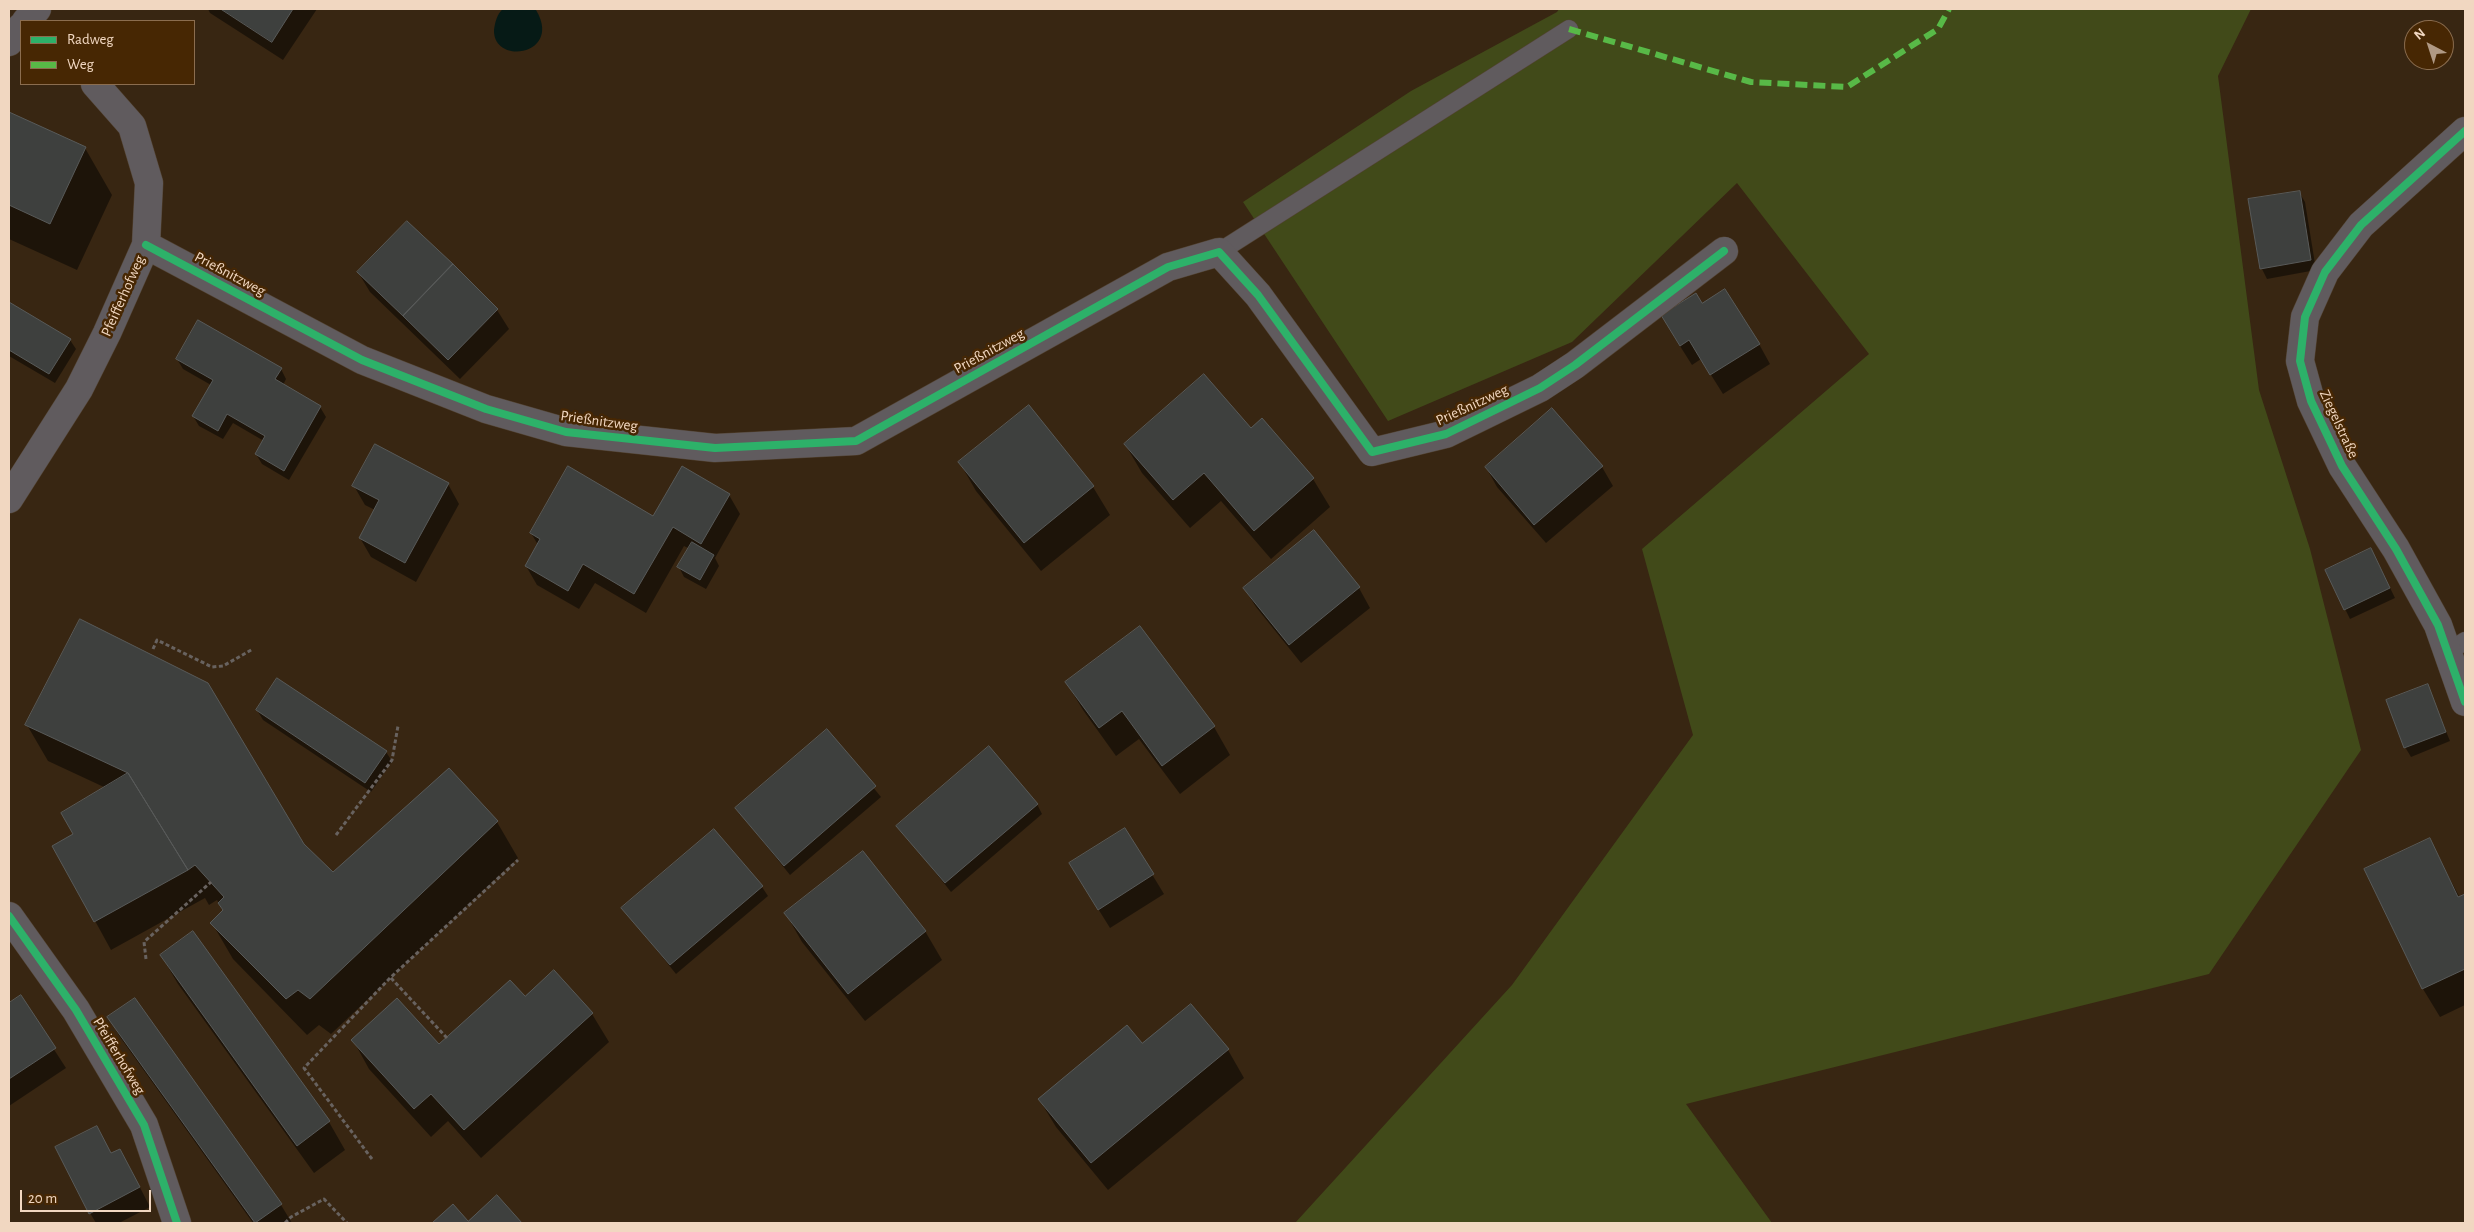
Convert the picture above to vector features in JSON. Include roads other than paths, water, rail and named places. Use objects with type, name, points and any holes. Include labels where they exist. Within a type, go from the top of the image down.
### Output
[{"type":"street","points":[[27,20],[37,9]]},
{"type":"street","points":[[20,28],[9,43],[20,49]]},
{"type":"street","name":"Pfeifferhofweg","points":[[9,499],[79,389],[107,333],[146,245],[149,183],[132,126],[96,85]]},
{"type":"street","name":"Ziegelstraße","points":[[2465,131],[2361,225],[2325,272],[2305,317],[2300,361],[2311,401],[2342,466],[2396,549],[2438,625],[2456,646],[2465,702]]},
{"type":"street","name":"Prießnitzweg","points":[[146,245],[362,360],[486,409],[566,432],[715,448],[856,441],[1168,267],[1219,252],[1258,295],[1372,452],[1446,434],[1540,388],[1575,365],[1724,251]]},
{"type":"street","name":"Pfeifferhofweg","points":[[9,916],[76,1010],[144,1125],[177,1223]]},
{"type":"lane","points":[[1219,252],[1570,29]]},
{"type":"water","points":[[503,9],[536,10],[542,25],[541,37],[534,46],[525,50],[514,51],[504,48],[497,41],[494,30],[495,24]]}]
